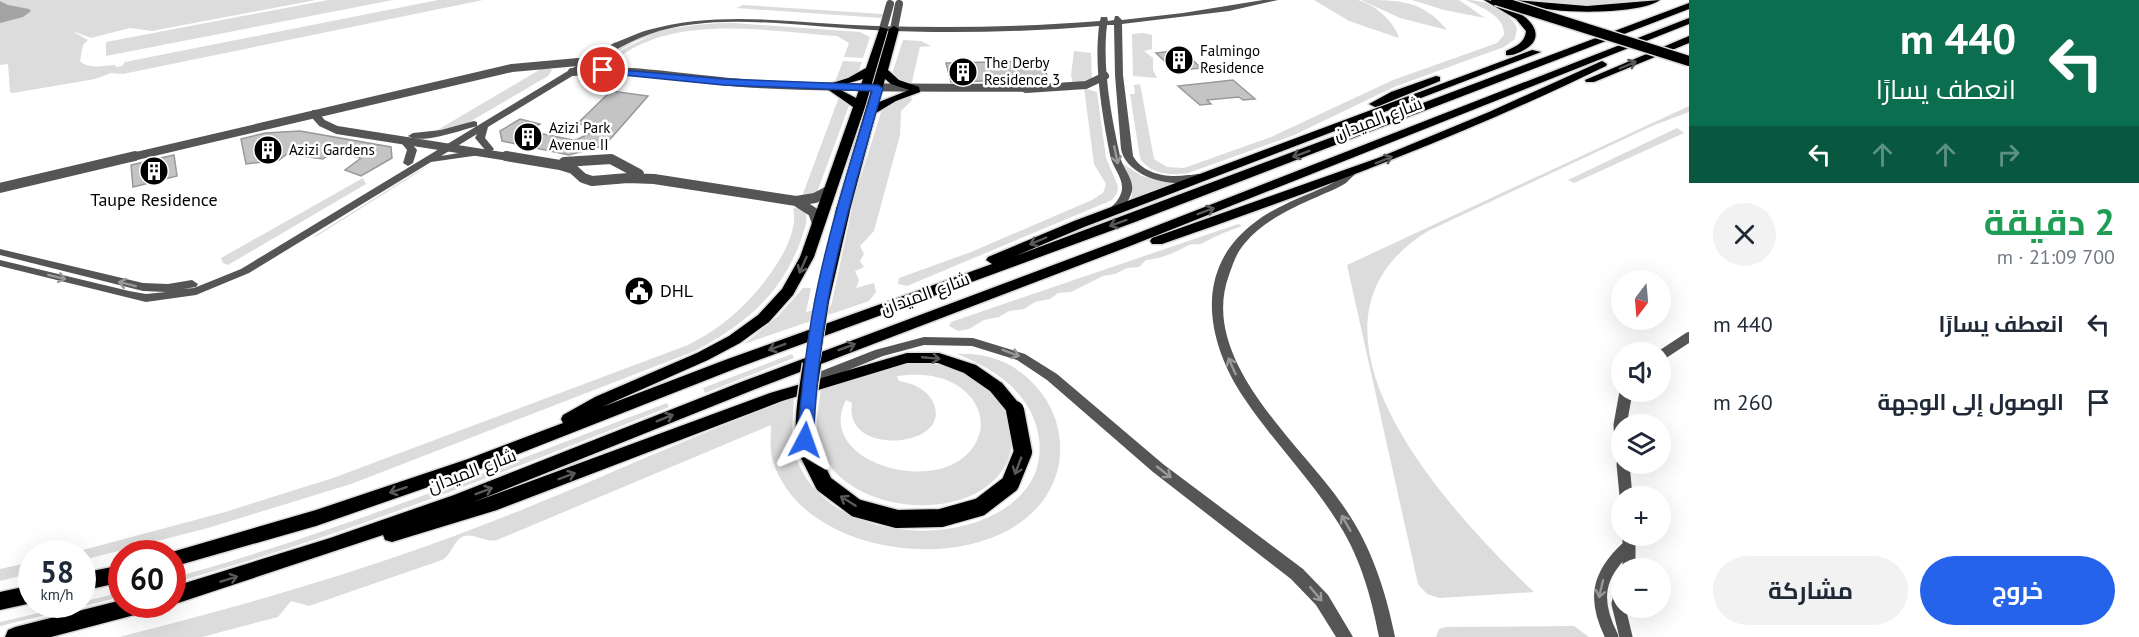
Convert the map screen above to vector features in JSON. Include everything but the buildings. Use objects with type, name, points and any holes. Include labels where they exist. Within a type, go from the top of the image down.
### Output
[{"type":"main road","points":[[1328,131],[1395,94],[1521,49],[1530,40],[1531,34],[1526,23],[1519,16],[1489,0]]},
{"type":"main road","points":[[1496,0],[1689,59]]},
{"type":"main road","points":[[1507,0],[1689,59]]},
{"type":"main road","points":[[1519,0],[1598,9],[1625,8],[1653,1]]},
{"type":"main road","points":[[849,320],[908,293],[1112,212],[1678,0]]},
{"type":"main road","name":"شارع الميدان","points":[[186,555],[371,500],[849,320],[1141,215],[1689,6]]},
{"type":"main road","name":"شارع الميدان","points":[[186,592],[330,546],[471,496],[747,386],[1137,239],[1689,21]]},
{"type":"main road","points":[[548,435],[588,407],[694,362],[748,330],[769,313],[793,285],[804,266],[871,70],[889,27]]},
{"type":"main road","points":[[330,546],[396,533],[490,505],[776,398],[897,360],[928,357],[949,361],[980,375],[996,387],[1015,410],[1024,439],[1018,468],[999,495],[966,513],[925,521],[896,519],[856,506],[825,483],[809,458],[805,430],[817,328],[843,210],[883,72],[889,27]]},
{"type":"main road","points":[[1514,106],[1537,103],[1689,39]]},
{"type":"main road","points":[[1030,279],[1089,264],[1350,174],[1514,106],[1611,59],[1620,52],[1622,46]]},
{"type":"main road","points":[[831,88],[871,70]]},
{"type":"main road","points":[[883,72],[895,82],[915,91]]},
{"type":"main road","points":[[831,88],[848,97],[859,107]]},
{"type":"main road","points":[[872,111],[886,102],[915,91]]},
{"type":"main road","points":[[0,601],[18,597]]},
{"type":"main road","points":[[15,637],[108,613]]},
{"type":"street","points":[[1118,20],[1249,0]]},
{"type":"street","points":[[0,263],[137,297],[165,297],[206,284],[640,34],[696,22],[1012,28],[1205,13],[1274,0]]},
{"type":"street","points":[[889,27],[890,3]]},
{"type":"street","points":[[889,27],[899,4]]},
{"type":"street","points":[[314,114],[322,123],[337,130],[409,138],[479,125],[556,75],[632,32],[688,18],[739,16],[889,27]]},
{"type":"street","points":[[1118,20],[1120,92],[1129,159],[1148,173],[1173,179],[1191,178],[1231,168]]},
{"type":"street","points":[[1103,21],[1105,76],[1115,155],[1128,188],[1125,197],[1112,212]]},
{"type":"street","points":[[595,59],[594,65],[603,70]]},
{"type":"street","points":[[0,188],[512,68],[578,62]]},
{"type":"street","points":[[538,64],[553,68],[556,75]]},
{"type":"street","points":[[572,72],[603,70],[723,82],[915,91],[1078,86],[1094,83],[1105,76]]},
{"type":"street","points":[[1078,86],[1094,89],[1107,98]]},
{"type":"street","points":[[324,112],[329,120],[338,124],[409,138],[563,162],[610,159],[620,162],[623,167],[634,173],[654,179],[796,201],[815,198],[830,190]]},
{"type":"street","points":[[479,125],[480,138],[489,149]]},
{"type":"street","points":[[409,138],[413,164]]},
{"type":"street","points":[[446,144],[477,153],[560,165],[592,181],[654,179]]},
{"type":"street","points":[[413,164],[477,153]]},
{"type":"street","points":[[580,173],[584,166],[591,162]]},
{"type":"street","points":[[612,179],[621,174],[623,167]]},
{"type":"street","points":[[1350,174],[1341,183],[1274,213],[1242,240],[1231,254],[1223,272],[1219,291],[1218,316],[1226,353],[1245,391],[1266,421],[1318,481],[1352,534],[1377,595],[1387,637]]},
{"type":"street","points":[[796,201],[813,212],[818,226]]},
{"type":"street","points":[[0,252],[143,287],[206,284]]},
{"type":"street","points":[[1671,349],[1689,337]]},
{"type":"street","points":[[776,398],[837,368],[912,343],[961,341],[986,345],[1016,355],[1052,376],[1158,468],[1297,574],[1322,600],[1345,637]]},
{"type":"street","points":[[1612,637],[1600,610],[1600,589],[1610,563],[1624,546]]},
{"type":"street","points":[[1621,618],[1626,637]]},
{"type":"shaded area","points":[[0,0],[316,0],[152,31],[130,28],[91,38],[72,31],[88,40],[83,45],[80,61],[92,66],[115,65],[116,67],[122,66],[125,62],[438,0],[483,0],[123,74],[111,73],[95,79],[13,93],[10,92],[8,64],[0,65]]},
{"type":"shaded area","points":[[328,0],[393,0],[106,56],[106,42]]},
{"type":"shaded area","points":[[1314,0],[1364,2],[1388,20],[1399,38],[1349,21]]},
{"type":"shaded area","points":[[1361,0],[1387,0],[1419,7],[1438,20],[1447,30],[1400,18]]},
{"type":"shaded area","points":[[1412,0],[1459,0],[1485,18],[1444,10]]},
{"type":"shaded area","points":[[1466,0],[1489,4],[1502,11],[1517,28],[1515,39],[1504,47],[1394,87],[1292,136],[1188,173],[1161,173],[1149,168],[1140,158],[1130,94],[1135,94],[1134,85],[1140,84],[1154,159],[1167,167],[1184,168],[1271,137],[1393,80],[1497,43],[1504,35],[1501,22],[1491,13]]},
{"type":"shaded area","points":[[1532,0],[1640,0],[1591,6]]},
{"type":"shaded area","points":[[0,1],[31,11],[23,17],[0,23]]},
{"type":"shaded area","points":[[743,5],[883,14],[881,18],[736,8]]},
{"type":"shaded area","points":[[734,23],[860,32],[870,37],[863,58],[844,57],[849,43],[837,36],[747,29],[685,32],[655,39],[629,51],[606,69],[598,65],[652,35],[634,42],[598,63],[609,52],[642,36],[681,27]]},
{"type":"shaded area","points":[[1132,34],[1152,35],[1152,49],[1144,51],[1153,58],[1153,70],[1157,78],[1133,76]]},
{"type":"shaded area","points":[[903,40],[921,41],[931,46],[920,47],[911,86],[891,77]]},
{"type":"shaded area","points":[[1074,51],[1091,53],[1092,82],[1073,84],[1071,75]]},
{"type":"shaded area","points":[[843,61],[862,62],[857,75],[835,82]]},
{"type":"shaded area","points":[[546,66],[552,70],[548,76],[466,124],[434,132]]},
{"type":"shaded area","points":[[1084,88],[1097,92],[1106,158],[1118,186],[1117,193],[1112,200],[907,286],[898,284],[899,278],[971,252],[1092,200],[1103,193],[1106,184],[1094,164]]},
{"type":"shaded area","points":[[910,95],[912,100],[901,111],[900,135],[874,231],[860,246],[864,254],[860,261],[864,267],[855,271],[859,280],[856,288],[874,283],[876,292],[869,301],[744,344],[777,317],[803,288],[811,288],[806,312],[831,306],[854,199],[881,112],[891,102]]},
{"type":"shaded area","points":[[839,97],[850,103],[816,195],[801,199]]},
{"type":"shaded area","points":[[1689,106],[1689,112],[1652,126],[1428,231],[1385,271],[1368,317],[1372,366],[1392,418],[1424,469],[1461,516],[1534,592],[1440,598],[1427,594],[1418,584],[1347,265]]},
{"type":"shaded area","points":[[1677,128],[1684,133],[1574,183],[1568,180]]},
{"type":"shaded area","points":[[1120,162],[1142,176],[1177,184],[1130,201],[1132,185]]},
{"type":"shaded area","points":[[430,165],[317,236],[313,237],[415,173]]},
{"type":"shaded area","points":[[363,178],[366,184],[228,265],[223,263],[221,258]]},
{"type":"shaded area","points":[[801,206],[804,210],[805,226],[793,259],[783,277],[772,292],[745,319],[695,351],[351,484],[161,540],[120,540],[225,512],[333,478],[688,345],[727,320],[762,285],[783,254],[790,238],[794,223],[793,209]]},
{"type":"shaded area","points":[[1238,224],[1242,226],[1201,244],[1189,245],[1168,255],[1146,260],[1139,267],[1127,268],[1115,274],[1103,276],[1071,292],[1058,293],[1050,299],[1035,302],[1024,309],[1009,311],[999,317],[984,320],[969,329],[958,331],[949,326],[951,322]]},
{"type":"shaded area","points":[[792,354],[794,358],[705,393],[703,388]]},
{"type":"shaded area","points":[[957,354],[994,358],[1026,376],[1043,395],[1052,411],[1058,428],[1060,445],[1059,464],[1041,503],[1009,530],[967,545],[919,549],[872,542],[828,525],[794,498],[773,461],[771,425],[497,540],[464,536],[442,560],[309,606],[291,601],[278,617],[202,637],[119,637],[303,587],[394,558],[522,510],[716,428],[794,398],[792,432],[796,457],[799,465],[825,499],[862,520],[905,530],[949,529],[989,517],[1021,495],[1038,464],[1036,425],[1024,400],[1005,380],[982,365]]},
{"type":"shaded area","points":[[902,362],[929,363],[954,369],[977,380],[997,398],[1009,420],[1012,445],[1001,473],[979,492],[950,502],[918,505],[885,500],[856,488],[833,469],[819,443],[817,430],[821,388]],"holes":[[[897,376],[934,376],[952,382],[967,393],[979,413],[981,422],[979,435],[966,456],[944,468],[918,471],[891,468],[867,458],[849,443],[841,424],[846,400],[852,403],[854,421],[864,433],[879,439],[897,440],[914,437],[928,429],[935,418],[933,402],[923,390],[899,381]]]},
{"type":"shaded area","points":[[667,403],[669,407],[423,502],[299,545],[186,579],[186,574],[298,540]]},
{"type":"shaded area","points":[[108,543],[108,554],[96,557],[96,547]]},
{"type":"shaded area","points":[[18,565],[18,576],[0,581],[0,569]]},
{"type":"shaded area","points":[[108,595],[108,600],[96,603],[96,599]]},
{"type":"shaded area","points":[[18,618],[33,618],[0,626],[0,622]]},
{"type":"shaded area","points":[[1574,626],[1589,637],[1436,637],[1439,629],[1446,627]]},
{"type":"place","name":"Falmingo Residence","points":[[1179,60]]},
{"type":"place","name":"The Derby Residence 3","points":[[963,72]]},
{"type":"place","name":"Azizi Park Avenue II","points":[[528,137]]},
{"type":"place","name":"Azizi Gardens","points":[[268,150]]},
{"type":"place","name":"Taupe Residence","points":[[154,171]]},
{"type":"place","name":"DHL","points":[[639,291]]},
{"type":"route","points":[[603,70],[723,82],[878,88],[850,182],[825,285],[810,376],[805,440]]}]
